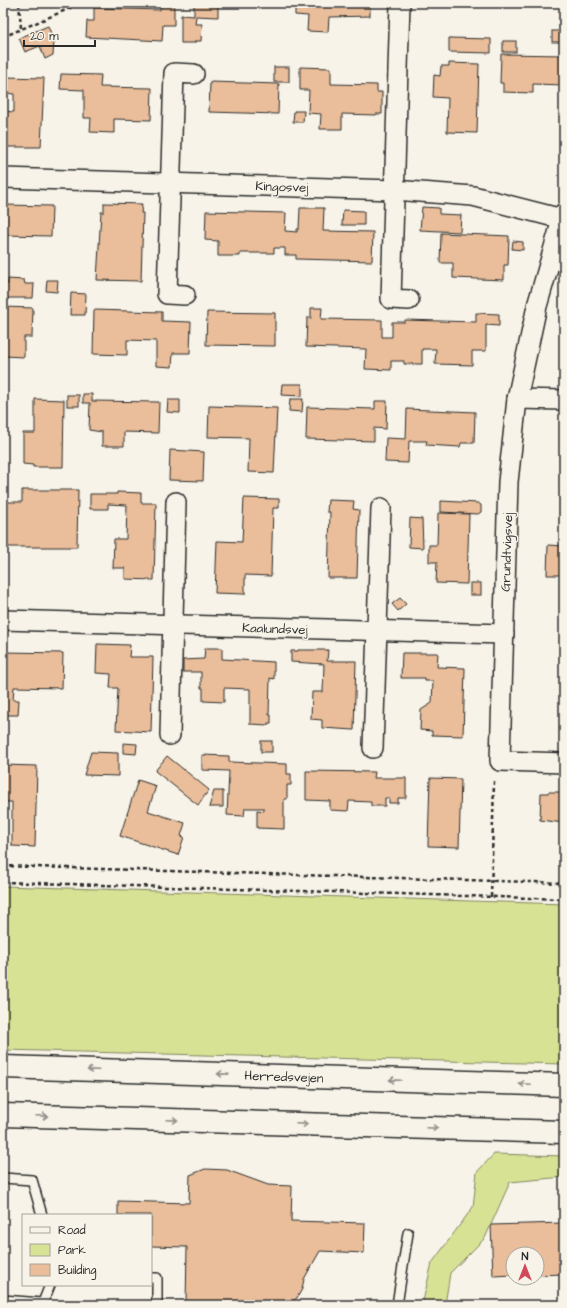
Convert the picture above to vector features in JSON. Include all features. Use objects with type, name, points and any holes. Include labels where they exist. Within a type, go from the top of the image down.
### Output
[{"type":"street","points":[[400,3],[391,299],[409,300]]},
{"type":"street","points":[[185,295],[167,294],[174,73],[194,74]]},
{"type":"street","name":"Kingosvej","points":[[3,178],[394,190],[473,196],[563,216]]},
{"type":"street","name":"Grundtvigsvej","points":[[500,761],[508,482],[517,399],[537,306],[563,216]]},
{"type":"street","points":[[517,399],[564,400]]},
{"type":"street","points":[[170,735],[176,502]]},
{"type":"street","points":[[373,748],[381,508]]},
{"type":"street","name":"Kaalundsvej","points":[[3,620],[504,634]]},
{"type":"street","points":[[500,761],[564,763]]},
{"type":"street","name":"Herredsvejen","points":[[3,1067],[564,1085]]},
{"type":"street","points":[[3,1115],[564,1132]]},
{"type":"lane","points":[[3,1178],[32,1180],[42,1214]]},
{"type":"lane","points":[[397,1305],[408,1233]]},
{"type":"lane","points":[[152,1278],[157,1278],[157,1305]]},
{"type":"lane","points":[[3,1300],[42,1304],[50,1286]]},
{"type":"path","points":[[19,3],[21,28]]},
{"type":"path","points":[[3,37],[82,3]]},
{"type":"path","points":[[491,897],[494,772],[500,761]]},
{"type":"path","points":[[3,866],[564,883]]},
{"type":"path","points":[[3,882],[564,899]]},
{"type":"green space","points":[[3,886],[564,904],[564,1064],[3,1050]]},
{"type":"green space","points":[[494,1154],[564,1156],[564,1177],[510,1182],[485,1238],[450,1273],[445,1305],[422,1305],[432,1263],[473,1207],[477,1172]]},
{"type":"building","points":[[160,3],[174,3],[174,25],[163,25],[162,41],[86,37],[87,21],[94,21],[94,8],[160,10]]},
{"type":"building","points":[[185,3],[253,3],[253,6],[218,4],[218,17],[196,16],[195,24],[202,24],[201,41],[195,41],[195,43],[181,43],[181,15],[194,16],[194,4]]},
{"type":"building","points":[[295,3],[370,3],[370,16],[329,17],[328,32],[307,31],[308,16],[295,15]]},
{"type":"building","points":[[48,26],[54,41],[53,55],[45,59],[40,46],[25,52],[19,38]]},
{"type":"building","points":[[552,31],[564,31],[564,42],[552,42]]},
{"type":"building","points":[[449,38],[491,39],[491,53],[449,52]]},
{"type":"building","points":[[503,41],[516,41],[516,52],[503,52]]},
{"type":"building","points":[[501,54],[564,55],[564,85],[533,84],[533,93],[503,92],[503,83],[500,83]]},
{"type":"building","points":[[449,63],[479,64],[477,133],[447,132],[448,98],[433,97],[434,75],[440,76],[441,66],[449,66]]},
{"type":"building","points":[[274,67],[289,67],[289,82],[274,82]]},
{"type":"building","points":[[300,67],[331,68],[331,84],[377,85],[377,92],[382,92],[382,114],[342,114],[342,129],[320,129],[321,114],[308,113],[309,90],[300,90]]},
{"type":"building","points":[[61,74],[101,75],[100,87],[152,88],[151,120],[114,119],[114,133],[90,132],[91,118],[84,118],[84,90],[60,89]]},
{"type":"building","points":[[5,77],[44,78],[41,147],[3,147],[3,111],[14,112],[14,94],[4,93]]},
{"type":"building","points":[[210,82],[279,84],[278,114],[209,112]]},
{"type":"building","points":[[294,111],[304,111],[303,122],[293,122]]},
{"type":"building","points":[[104,203],[142,204],[141,281],[97,280],[101,212],[104,212]]},
{"type":"building","points":[[3,205],[52,206],[51,236],[3,235]]},
{"type":"building","points":[[422,207],[439,208],[439,214],[461,215],[460,232],[420,230]]},
{"type":"building","points":[[300,208],[324,208],[323,231],[373,232],[372,261],[296,259],[296,255],[285,255],[285,248],[274,248],[274,253],[240,253],[240,256],[218,256],[218,241],[205,240],[206,211],[286,213],[285,231],[297,232],[297,229],[299,229]]},
{"type":"building","points":[[343,210],[364,211],[364,225],[342,225]]},
{"type":"building","points":[[441,233],[509,236],[508,265],[504,265],[504,280],[453,278],[453,263],[440,263]]},
{"type":"building","points":[[513,241],[523,242],[523,250],[512,249]]},
{"type":"building","points":[[8,279],[24,280],[25,284],[34,284],[33,298],[3,298],[3,284],[8,284]]},
{"type":"building","points":[[47,280],[58,280],[57,292],[46,291]]},
{"type":"building","points":[[71,293],[86,294],[85,315],[70,315]]},
{"type":"building","points":[[3,307],[33,308],[32,337],[24,337],[24,357],[3,356]]},
{"type":"building","points":[[311,308],[322,308],[321,319],[382,320],[382,337],[392,337],[392,322],[405,322],[405,320],[476,322],[476,313],[499,314],[499,326],[486,325],[486,351],[472,351],[472,365],[435,364],[436,349],[422,349],[422,364],[404,364],[404,361],[391,361],[391,370],[365,369],[366,349],[306,347],[307,318],[311,318]]},
{"type":"building","points":[[94,310],[162,312],[162,321],[191,322],[190,353],[173,353],[172,367],[156,366],[156,341],[127,340],[127,355],[93,354]]},
{"type":"building","points":[[207,312],[275,313],[275,346],[206,345]]},
{"type":"building","points":[[282,384],[302,384],[302,396],[281,395]]},
{"type":"building","points":[[83,394],[92,394],[92,401],[159,402],[158,433],[124,432],[124,446],[102,446],[102,432],[89,430],[90,403],[83,403]]},
{"type":"building","points":[[67,395],[79,395],[79,406],[67,406]]},
{"type":"building","points":[[35,399],[64,400],[63,467],[33,467],[33,465],[23,464],[23,433],[35,433]]},
{"type":"building","points":[[290,399],[303,399],[302,412],[289,411]]},
{"type":"building","points":[[168,400],[180,400],[180,413],[167,412]]},
{"type":"building","points":[[375,401],[387,401],[386,429],[374,428],[374,441],[306,439],[307,407],[375,409]]},
{"type":"building","points":[[209,406],[277,408],[274,473],[248,472],[249,438],[208,437]]},
{"type":"building","points":[[407,409],[475,412],[474,443],[461,443],[460,447],[426,445],[427,441],[409,441],[408,463],[385,462],[386,438],[406,439]]},
{"type":"building","points":[[170,450],[204,452],[203,481],[169,480]]},
{"type":"building","points":[[22,490],[78,490],[77,547],[3,547],[3,502],[22,502]]},
{"type":"building","points":[[117,492],[141,493],[141,503],[156,503],[154,580],[125,579],[125,568],[113,568],[114,539],[126,539],[127,505],[108,504],[108,509],[90,509],[90,494],[117,494]]},
{"type":"building","points":[[244,498],[279,499],[279,508],[273,508],[271,576],[245,575],[245,594],[215,593],[217,541],[242,542]]},
{"type":"building","points":[[328,500],[354,501],[353,509],[359,510],[357,578],[328,578],[330,512],[327,512]]},
{"type":"building","points":[[441,501],[478,503],[481,505],[481,512],[478,514],[441,512]]},
{"type":"building","points":[[438,513],[469,514],[467,584],[436,583],[437,562],[429,562],[429,545],[437,545]]},
{"type":"building","points":[[410,518],[422,519],[423,548],[409,547]]},
{"type":"building","points":[[548,545],[564,546],[564,575],[547,575]]},
{"type":"building","points":[[470,583],[481,583],[481,595],[470,595]]},
{"type":"building","points":[[400,598],[406,604],[398,611],[392,604]]},
{"type":"building","points":[[97,644],[130,645],[129,657],[153,657],[151,732],[116,730],[118,688],[110,688],[111,674],[96,673]]},
{"type":"building","points":[[205,648],[222,648],[222,659],[274,662],[274,679],[270,678],[269,715],[271,715],[271,723],[268,723],[268,725],[250,724],[250,689],[224,688],[224,702],[203,701],[201,672],[183,672],[183,660],[204,659]]},
{"type":"building","points":[[328,650],[327,661],[356,661],[354,730],[322,728],[322,720],[311,719],[312,692],[323,692],[324,664],[291,662],[291,651]]},
{"type":"building","points":[[3,652],[63,653],[62,688],[14,687],[13,700],[19,700],[18,715],[3,715]]},
{"type":"building","points":[[402,653],[438,653],[437,667],[465,668],[463,736],[432,735],[432,731],[420,730],[421,710],[432,703],[433,681],[425,681],[425,678],[401,678]]},
{"type":"building","points":[[261,741],[272,741],[272,752],[261,752]]},
{"type":"building","points":[[123,743],[137,744],[136,754],[123,753]]},
{"type":"building","points":[[91,752],[118,753],[118,776],[84,775]]},
{"type":"building","points":[[202,755],[229,756],[229,762],[287,764],[287,774],[291,774],[291,785],[287,785],[287,799],[284,799],[284,829],[257,828],[257,810],[264,811],[264,808],[245,808],[244,816],[227,815],[229,771],[202,770]]},
{"type":"building","points":[[167,756],[209,790],[198,805],[155,771]]},
{"type":"building","points":[[3,765],[37,766],[35,847],[12,846],[12,802],[3,802]]},
{"type":"building","points":[[306,771],[375,772],[374,778],[406,778],[406,798],[398,798],[398,803],[389,803],[389,798],[385,798],[385,806],[371,806],[371,802],[349,801],[348,811],[330,810],[330,801],[306,800]]},
{"type":"building","points":[[430,778],[461,779],[459,847],[428,846]]},
{"type":"building","points":[[138,780],[156,786],[148,811],[185,823],[181,836],[184,837],[178,855],[120,836]]},
{"type":"building","points":[[214,791],[223,791],[223,807],[209,807]]},
{"type":"building","points":[[564,792],[564,823],[540,820],[541,793]]},
{"type":"building","points":[[205,1169],[227,1170],[268,1185],[292,1186],[291,1221],[365,1223],[364,1253],[320,1251],[304,1279],[302,1289],[297,1298],[289,1303],[289,1305],[186,1305],[187,1247],[152,1246],[152,1214],[118,1214],[118,1201],[189,1203],[190,1175]]},
{"type":"building","points":[[564,1223],[564,1274],[545,1275],[545,1246],[505,1246],[505,1275],[493,1276],[491,1225]]}]
